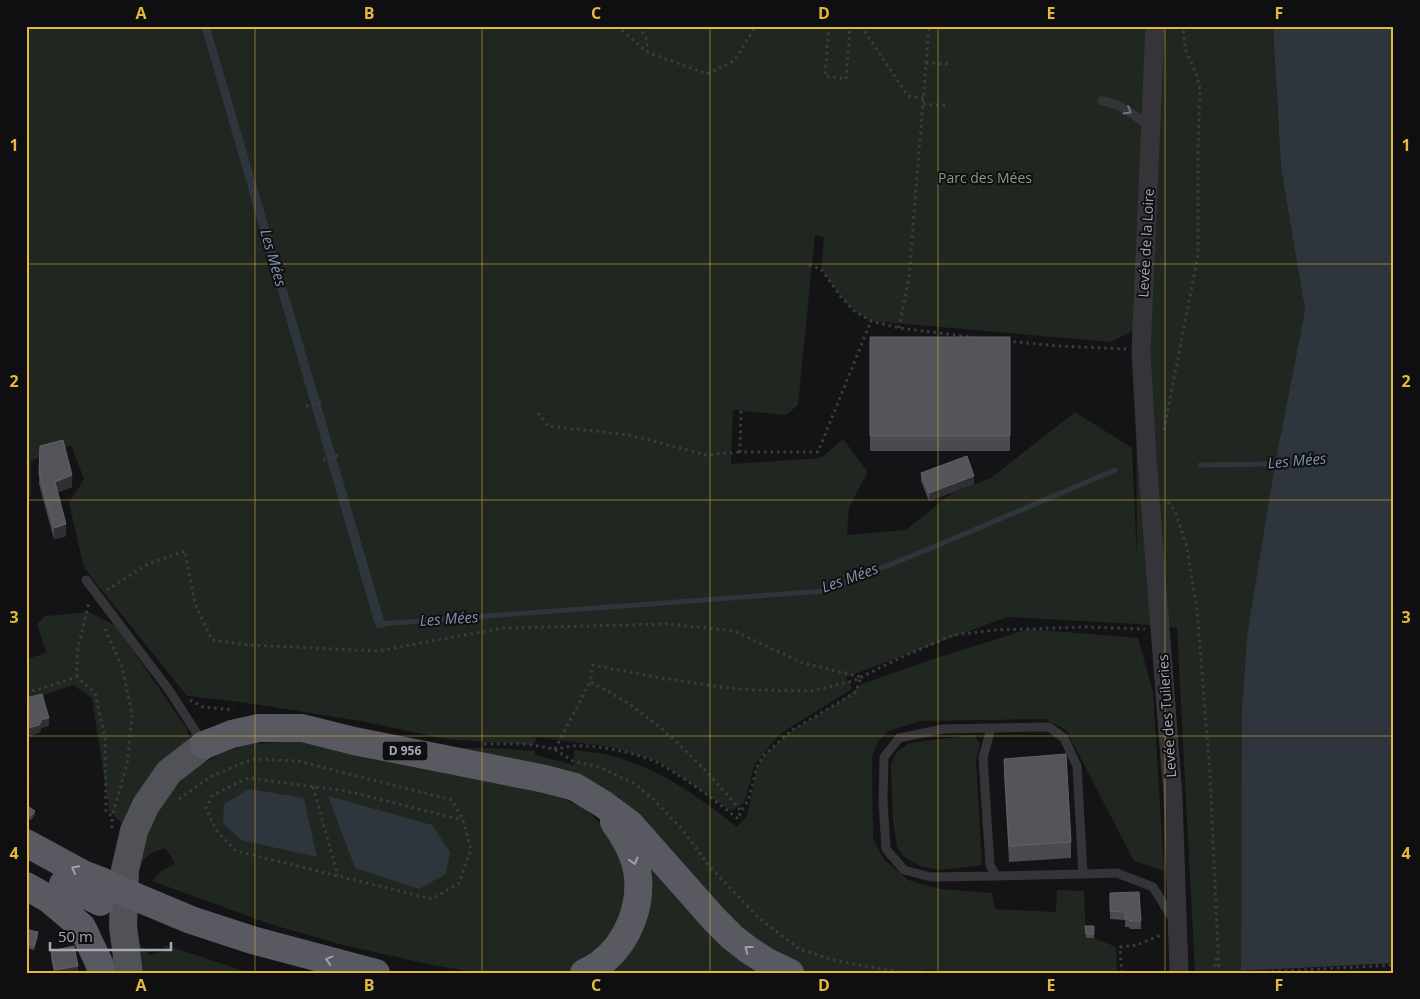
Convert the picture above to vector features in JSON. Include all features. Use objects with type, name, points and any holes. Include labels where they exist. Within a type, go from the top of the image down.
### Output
[{"type":"highway","name":"D 956","points":[[204,745],[232,734],[259,728],[302,728],[354,741],[545,779],[575,787],[603,804],[630,824],[732,937],[769,963],[790,973]]},
{"type":"highway","name":"D 956","points":[[584,973],[600,964],[620,943],[627,932],[634,914],[638,891],[637,870],[631,850],[603,804]]},
{"type":"highway","points":[[26,843],[83,874],[101,892]]},
{"type":"highway","points":[[26,864],[54,880],[101,892],[135,907],[193,940],[301,973]]},
{"type":"highway","points":[[26,886],[49,899],[82,927],[100,965],[101,973]]},
{"type":"highway","points":[[135,907],[191,920],[252,940],[376,973]]},
{"type":"main road","name":"D 956","points":[[129,973],[123,926],[125,870],[134,831],[146,805],[169,772],[204,745]]},
{"type":"street","name":"Levée de la Loire","points":[[1147,459],[1141,352],[1155,26]]},
{"type":"street","name":"Levée des Tuileries","points":[[1147,459],[1173,797],[1179,927],[1179,973]]},
{"type":"lane","points":[[1102,101],[1109,102],[1126,110],[1151,128]]},
{"type":"lane","points":[[86,580],[169,690],[204,745]]},
{"type":"lane","points":[[1082,874],[1077,766],[1064,738],[1049,727],[943,729],[900,738],[884,757],[886,849],[904,870],[931,878],[996,876],[1082,874],[1116,873],[1153,887],[1179,927]]},
{"type":"lane","points":[[991,728],[983,758],[990,865],[996,876]]},
{"type":"path","points":[[617,26],[647,52],[708,74],[734,61],[756,26]]},
{"type":"path","points":[[639,26],[647,40],[647,52]]},
{"type":"path","points":[[829,26],[825,76],[846,79],[850,26]]},
{"type":"path","points":[[862,26],[908,96],[924,98]]},
{"type":"path","points":[[899,328],[909,277],[929,26]]},
{"type":"path","points":[[1147,459],[1162,438],[1198,255],[1200,90],[1197,76],[1185,48],[1183,26]]},
{"type":"path","points":[[926,63],[952,64]]},
{"type":"path","points":[[923,104],[949,106]]},
{"type":"path","points":[[809,265],[821,270],[854,311],[870,321],[899,328],[984,338]]},
{"type":"path","points":[[538,413],[548,426],[630,435],[706,455],[740,452],[818,452],[870,321]]},
{"type":"path","points":[[1003,340],[1058,346],[1123,348],[1141,352]]},
{"type":"path","points":[[306,406],[325,401]]},
{"type":"path","points":[[740,452],[741,411]]},
{"type":"path","points":[[323,460],[342,454]]},
{"type":"path","points":[[1165,498],[1175,511],[1187,547],[1198,610],[1210,774],[1220,973]]},
{"type":"path","points":[[185,551],[195,604],[212,640],[248,645],[378,651],[503,628],[668,624],[734,631],[803,664],[862,677]]},
{"type":"path","points":[[26,693],[77,678],[94,693],[105,738],[106,812],[112,816],[127,764],[132,714],[122,667],[106,631],[103,615],[109,610]]},
{"type":"path","points":[[554,749],[590,682],[593,665],[670,680],[721,687],[753,690],[812,691],[853,681],[953,635],[996,630],[1084,627],[1160,630]]},
{"type":"path","points":[[554,749],[575,746],[597,747],[632,754],[654,761],[709,795],[738,819],[748,801],[757,767],[764,755],[792,731],[856,692],[862,677]]},
{"type":"path","points":[[590,682],[608,691],[675,740],[715,780],[741,811]]},
{"type":"path","points":[[554,749],[573,761],[599,767],[635,784],[680,828],[710,866],[760,919],[798,949],[837,961],[906,973]]},
{"type":"path","points":[[174,803],[181,796],[210,777],[252,759],[298,761],[452,800],[463,820],[471,849],[459,883],[432,899],[236,851],[216,830],[206,808],[213,795],[248,778],[346,791],[463,820]]},
{"type":"path","points":[[314,787],[338,876]]},
{"type":"path","points":[[1122,973],[1120,947],[1137,945],[1179,927]]},
{"type":"path","points":[[1213,973],[1219,951]]},
{"type":"path","points":[[1246,973],[1394,965]]},
{"type":"green space","name":"Parc des Mées","points":[[26,26],[201,26],[316,419],[341,476],[210,26],[1273,26],[1281,168],[1305,310],[1275,464],[1241,879],[1241,973],[1195,973],[1177,628],[1007,617],[846,677],[852,689],[780,734],[755,764],[744,803],[731,811],[659,762],[612,747],[537,737],[533,745],[446,739],[366,722],[241,702],[187,696],[84,568],[69,503],[84,479],[71,445],[31,461],[31,497],[26,496]],"holes":[[[815,235],[824,237],[821,269],[841,297],[854,311],[871,321],[1111,342],[1136,329],[1137,561],[1132,448],[1075,412],[991,478],[952,493],[906,530],[847,535],[849,507],[868,472],[843,439],[821,458],[731,464],[733,410],[786,415],[798,405]]]},
{"type":"green space","points":[[89,612],[116,626],[187,729],[190,742],[124,826],[109,810],[92,698],[73,685],[26,701],[26,659],[46,653],[37,624],[45,616]]},
{"type":"green space","points":[[1029,629],[1138,638],[1153,692],[1164,871],[1134,861],[1066,730],[1045,719],[920,721],[889,731],[879,740],[872,756],[873,839],[884,859],[908,880],[940,889],[992,893],[995,909],[1056,912],[1057,890],[1084,891],[1086,938],[1094,938],[1116,947],[1117,973],[977,973],[924,970],[924,973],[806,973],[798,971],[749,945],[630,812],[449,748],[535,751],[535,755],[574,765],[574,750],[611,756],[649,769],[665,777],[695,796],[737,827],[747,816],[757,767],[764,755],[791,731],[838,703],[862,684],[930,660]]},
{"type":"green space","points":[[974,735],[980,744],[976,760],[982,865],[941,870],[922,867],[903,856],[897,847],[893,820],[891,764],[897,752],[909,743]]},
{"type":"green space","points":[[296,741],[381,761],[545,792],[582,806],[613,835],[630,885],[618,933],[576,971],[567,973],[480,973],[432,965],[343,945],[270,924],[152,881],[161,871],[175,864],[165,848],[147,857],[137,875],[141,848],[156,811],[185,776],[217,755],[249,744]]},
{"type":"green space","points":[[641,851],[768,973],[606,973]]},
{"type":"green space","points":[[139,943],[149,955],[162,952],[165,945],[250,973],[144,973]]},
{"type":"water","points":[[201,26],[210,26],[385,628],[377,628],[375,625]]},
{"type":"water","points":[[1273,26],[1394,26],[1394,973],[1241,973],[1242,710],[1247,637],[1275,464],[1305,310],[1281,168]]},
{"type":"water","points":[[249,789],[304,798],[317,857],[241,840],[223,823],[224,804]]},
{"type":"water","points":[[328,796],[432,825],[450,852],[446,874],[419,889],[355,868]]},
{"type":"pier","points":[[1394,963],[1394,973],[1239,973],[1239,971]]},
{"type":"building","points":[[870,337],[1010,337],[1010,436],[870,436]]},
{"type":"building","points":[[63,440],[72,475],[55,482],[66,524],[54,528],[39,473],[40,446]]},
{"type":"building","points":[[967,456],[974,476],[929,493],[921,473]]},
{"type":"building","points":[[42,694],[49,718],[41,720],[39,725],[26,729],[26,698]]},
{"type":"building","points":[[1066,754],[1071,842],[1009,846],[1004,759]]},
{"type":"building","points":[[26,805],[35,811],[31,816],[26,813]]},
{"type":"building","points":[[1139,892],[1141,921],[1125,919],[1125,912],[1110,911],[1110,893]]},
{"type":"building","points":[[1085,926],[1094,926],[1094,934],[1086,934]]},
{"type":"building","points":[[29,930],[38,932],[34,946],[27,944],[27,947],[26,936],[28,936]]},
{"type":"building","points":[[74,946],[78,966],[55,970],[51,951]]},
{"type":"waterway","name":"Les Mées","points":[[1200,465],[1280,464]]},
{"type":"waterway","name":"Les Mées","points":[[380,624],[824,591],[929,549],[1115,470]]}]
